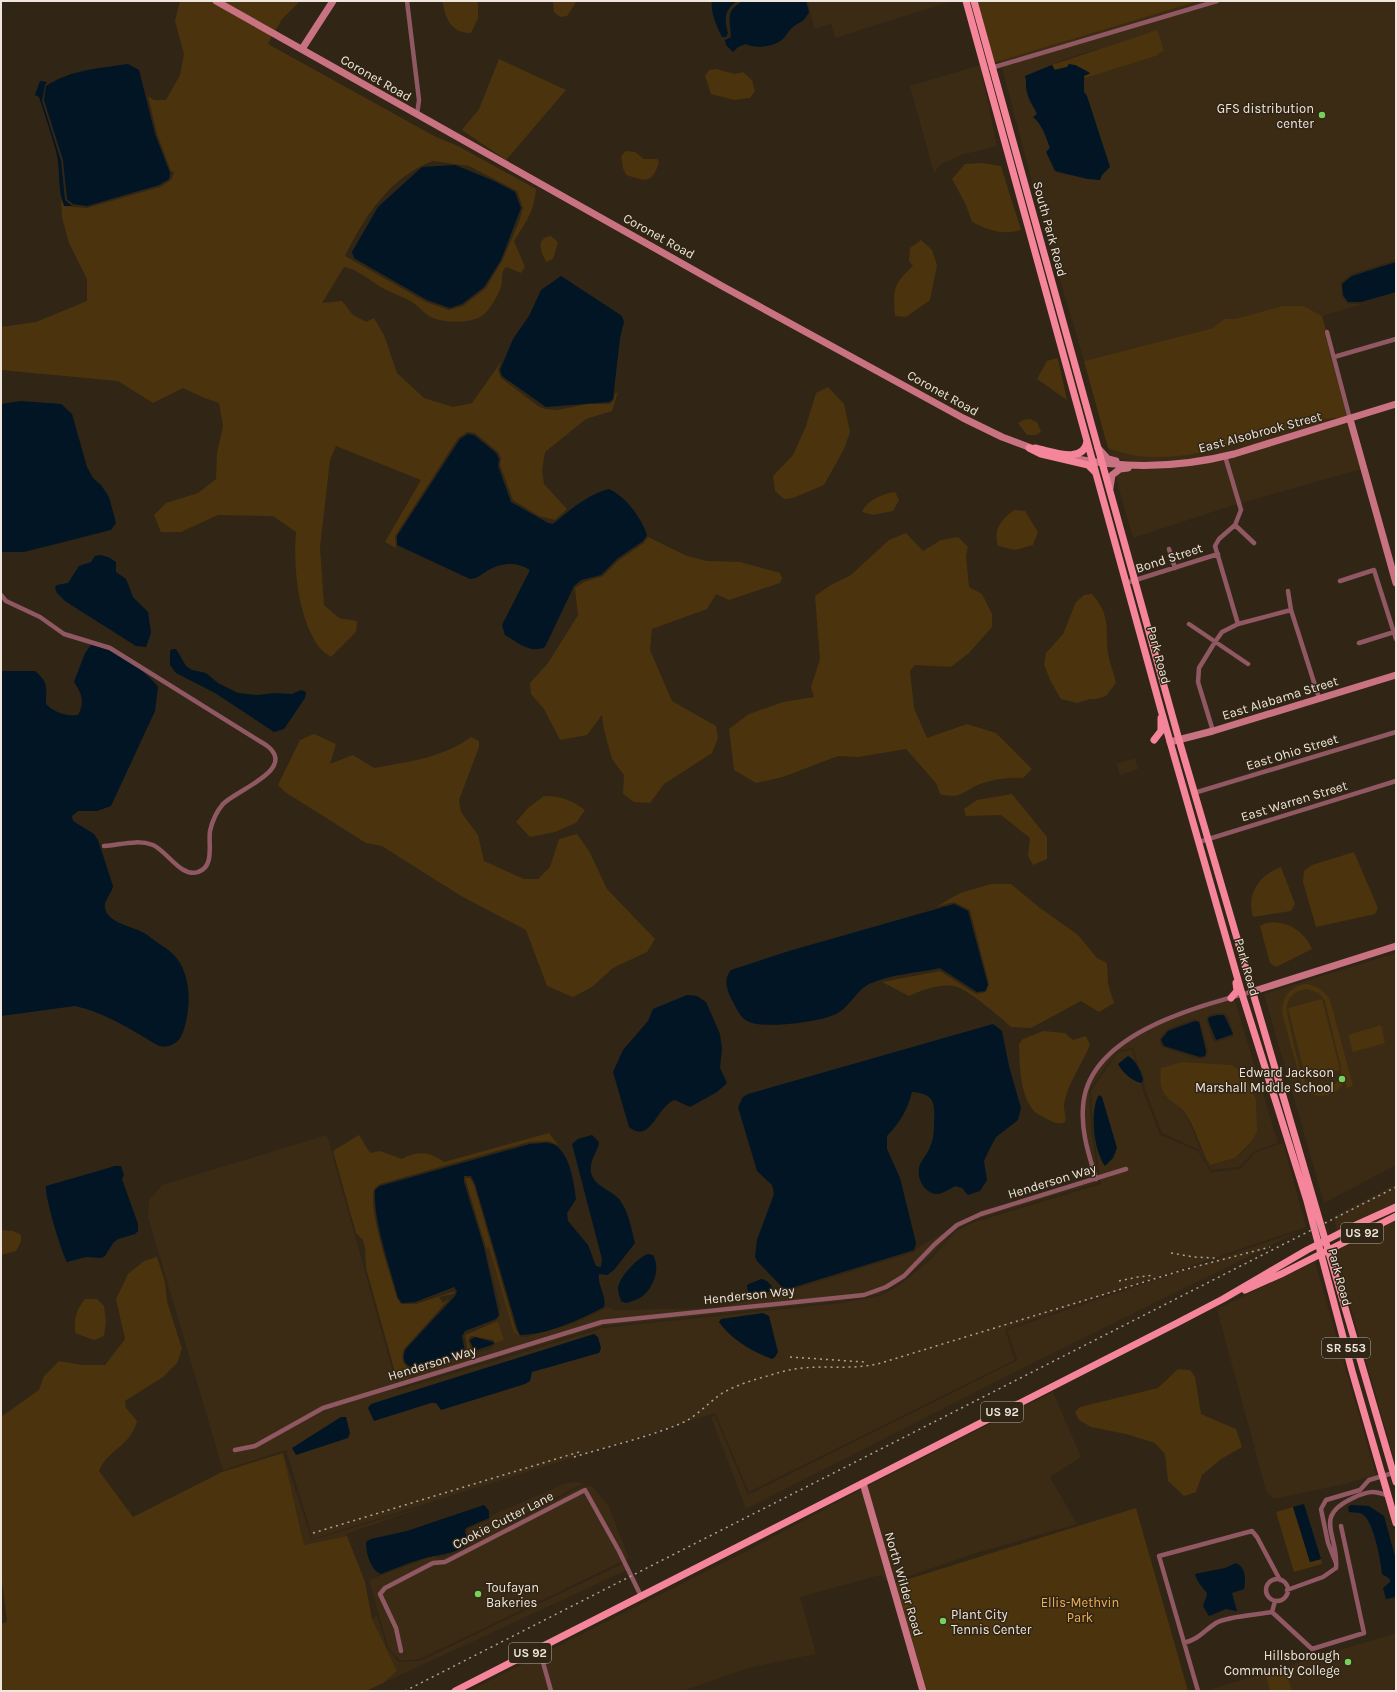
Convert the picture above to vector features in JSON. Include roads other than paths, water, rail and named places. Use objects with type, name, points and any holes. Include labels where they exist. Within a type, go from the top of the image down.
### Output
[{"type":"main road","points":[[966,1],[974,16],[988,61],[989,69]]},
{"type":"main road","name":"South Park Road","points":[[974,1],[1017,192],[1093,462]]},
{"type":"main road","name":"South Park Road","points":[[989,69],[1001,97],[1102,464]]},
{"type":"main road","points":[[1075,397],[1080,406],[1093,450],[1102,464]]},
{"type":"main road","points":[[1028,447],[1075,456],[1082,453],[1087,441]]},
{"type":"main road","points":[[1028,447],[1042,454],[1088,465],[1096,474]]},
{"type":"main road","points":[[1093,462],[1100,469],[1103,476],[1121,533]]},
{"type":"main road","name":"Park Road","points":[[1093,462],[1161,710],[1242,994],[1395,1473]]},
{"type":"main road","name":"Park Road","points":[[1102,464],[1178,740],[1271,1056],[1324,1247],[1352,1371],[1383,1476]]},
{"type":"main road","points":[[1111,528],[1116,536],[1129,578],[1134,581]]},
{"type":"main road","points":[[1154,683],[1159,691],[1171,732],[1178,740]]},
{"type":"main road","points":[[1154,740],[1161,731],[1161,710]]},
{"type":"main road","points":[[1182,781],[1187,790],[1202,837],[1207,840]]},
{"type":"main road","points":[[1225,934],[1243,981],[1251,992]]},
{"type":"main road","points":[[1225,934],[1237,991],[1231,998]]},
{"type":"main road","points":[[1242,994],[1251,1003],[1266,1050],[1271,1056]]},
{"type":"main road","name":"US 92","points":[[455,1691],[1223,1299],[1281,1274],[1324,1247],[1395,1211]]},
{"type":"main road","name":"SR 553","points":[[1395,1473],[1396,1482]]},
{"type":"main road","name":"SR 553","points":[[1383,1476],[1396,1523]]},
{"type":"street","name":"Coronet Road","points":[[216,1],[417,115],[963,418],[1028,447],[1102,464]]},
{"type":"street","points":[[302,49],[333,1]]},
{"type":"street","points":[[407,1],[419,100],[417,115]]},
{"type":"street","points":[[989,69],[1217,1]]},
{"type":"street","points":[[1327,332],[1396,582]]},
{"type":"street","points":[[1334,357],[1396,339]]},
{"type":"street","name":"East Alsobrook Street","points":[[1102,464],[1148,466],[1192,462],[1225,456],[1396,404]]},
{"type":"street","points":[[1097,445],[1108,459],[1148,466]]},
{"type":"street","points":[[1225,456],[1241,510],[1235,525],[1219,539],[1215,546],[1238,624]]},
{"type":"street","points":[[1110,491],[1110,480],[1115,471],[1120,469],[1148,466]]},
{"type":"street","points":[[1235,525],[1254,543]]},
{"type":"street","points":[[1169,549],[1175,568]]},
{"type":"street","name":"Bond Street","points":[[1126,583],[1218,554]]},
{"type":"street","points":[[1340,580],[1374,570],[1396,640]]},
{"type":"street","points":[[1288,591],[1291,610],[1319,698]]},
{"type":"street","points":[[1,595],[6,601],[40,617],[64,634],[110,648],[266,745],[274,752],[275,762],[268,774],[236,793],[222,805],[210,832],[207,864],[204,869],[198,873],[190,872],[181,868],[153,845],[130,842],[104,846]]},
{"type":"street","points":[[1213,731],[1198,682],[1199,668],[1215,642],[1222,632],[1238,624],[1291,610]]},
{"type":"street","points":[[1189,624],[1248,664]]},
{"type":"street","points":[[1359,643],[1394,632]]},
{"type":"street","name":"East Alabama Street","points":[[1170,742],[1213,731],[1396,675]]},
{"type":"street","name":"East Ohio Street","points":[[1194,793],[1396,732]]},
{"type":"street","name":"East Warren Street","points":[[1198,842],[1396,781]]},
{"type":"street","points":[[1096,1179],[1083,1129],[1083,1106],[1087,1088],[1103,1060],[1112,1050],[1130,1037],[1159,1022],[1242,994],[1396,946]]},
{"type":"street","name":"Henderson Way","points":[[235,1450],[250,1448],[316,1411],[602,1322],[864,1294],[886,1287],[904,1276],[935,1244],[957,1225],[981,1214],[1126,1169]]},
{"type":"street","points":[[1280,1580],[1271,1581],[1267,1586],[1268,1596],[1275,1601],[1283,1599],[1287,1590],[1327,1575],[1336,1568],[1337,1556],[1330,1522],[1331,1514],[1341,1504],[1360,1492],[1369,1480],[1395,1473]]},
{"type":"street","name":"North Wilder Road","points":[[863,1483],[923,1691]]},
{"type":"street","name":"Cookie Cutter Lane","points":[[401,1651],[396,1628],[380,1594],[385,1588],[433,1563],[445,1562],[585,1490],[619,1550],[641,1596]]},
{"type":"street","points":[[1336,1563],[1328,1543],[1321,1509],[1326,1500],[1337,1496],[1374,1490],[1388,1496]]},
{"type":"street","points":[[1337,1496],[1341,1504]]},
{"type":"street","points":[[1324,1523],[1330,1522]]},
{"type":"street","points":[[1272,1612],[1312,1648],[1364,1633],[1341,1526]]},
{"type":"street","points":[[1198,1691],[1159,1556],[1252,1531],[1257,1537],[1287,1590]]},
{"type":"street","points":[[1337,1556],[1347,1554]]},
{"type":"street","points":[[1272,1612],[1275,1601]]},
{"type":"street","points":[[1184,1643],[1200,1637],[1216,1623],[1227,1619],[1272,1612]]},
{"type":"street","points":[[539,1648],[551,1691]]},
{"type":"water","points":[[712,1],[737,1],[727,11],[726,23],[728,33],[726,37],[722,37],[716,24],[712,10]]},
{"type":"water","points":[[743,1],[806,1],[809,12],[803,20],[792,28],[779,42],[759,47],[746,44],[738,47],[733,52],[726,45],[725,40],[731,37],[731,12],[733,8]]},
{"type":"water","points":[[128,64],[139,70],[155,134],[170,173],[169,179],[159,185],[87,206],[73,204],[67,199],[63,160],[44,100],[46,86],[65,76],[75,73],[96,68]]},
{"type":"water","points":[[1069,64],[1075,65],[1090,73],[1084,76],[1084,92],[1087,96],[1110,167],[1102,175],[1100,180],[1088,179],[1055,171],[1046,152],[1050,148],[1045,135],[1039,123],[1033,117],[1037,114],[1026,90],[1025,76],[1052,65],[1055,70],[1067,67]]},
{"type":"water","points":[[40,81],[47,82],[42,101],[61,161],[65,200],[72,206],[64,206],[60,192],[56,151],[39,97],[35,95]]},
{"type":"water","points":[[455,165],[494,181],[515,192],[521,208],[501,260],[484,287],[462,304],[450,308],[427,300],[354,258],[352,252],[378,207],[422,167]]},
{"type":"water","points":[[1396,262],[1396,292],[1361,302],[1348,302],[1343,295],[1342,284],[1352,276]]},
{"type":"water","points":[[561,276],[622,316],[624,322],[620,338],[613,399],[609,402],[546,407],[502,376],[500,370],[513,339],[529,316],[541,290]]},
{"type":"water","points":[[21,401],[61,404],[72,414],[87,467],[93,478],[101,485],[109,497],[116,523],[111,530],[24,552],[1,552],[1,404]]},
{"type":"water","points":[[468,434],[474,435],[496,453],[499,459],[498,466],[511,502],[548,523],[553,524],[587,499],[601,491],[609,489],[621,497],[632,508],[641,521],[647,535],[643,541],[618,558],[601,575],[581,580],[574,586],[545,647],[540,649],[525,647],[505,635],[502,625],[530,570],[519,565],[508,564],[497,566],[477,577],[470,579],[397,545],[397,536],[460,439]]},
{"type":"water","points":[[100,555],[108,557],[116,562],[116,572],[126,579],[133,597],[148,612],[151,633],[146,647],[136,646],[65,601],[57,593],[55,588],[57,585],[68,583],[79,566],[91,562],[95,556]]},
{"type":"water","points":[[91,645],[99,646],[128,661],[146,674],[158,687],[155,711],[111,806],[97,811],[78,811],[72,816],[73,821],[94,834],[98,840],[113,886],[105,903],[107,913],[114,920],[144,933],[167,949],[178,960],[184,971],[187,980],[189,998],[185,1024],[183,1032],[177,1042],[167,1046],[159,1046],[98,1013],[75,1006],[1,1016],[1,671],[35,671],[45,682],[46,704],[60,713],[78,715],[82,698],[74,682],[85,653]]},
{"type":"water","points":[[172,649],[176,649],[186,666],[192,670],[206,673],[218,683],[238,693],[257,695],[275,693],[292,694],[301,690],[306,692],[305,698],[284,729],[274,732],[215,693],[176,673],[170,665],[170,651]]},
{"type":"water","points":[[954,904],[968,911],[988,985],[985,991],[977,992],[940,968],[895,976],[869,984],[861,990],[842,1010],[831,1016],[809,1021],[770,1025],[752,1023],[743,1018],[730,995],[726,982],[728,974],[731,970],[789,951]]},
{"type":"water","points":[[687,995],[697,996],[706,1002],[720,1034],[722,1049],[720,1068],[727,1083],[717,1092],[690,1107],[675,1100],[669,1103],[648,1128],[643,1131],[637,1131],[629,1127],[613,1072],[623,1050],[648,1021],[653,1009]]},
{"type":"water","points":[[1224,1015],[1233,1034],[1216,1040],[1208,1020],[1209,1017]]},
{"type":"water","points":[[1195,1021],[1199,1022],[1206,1051],[1205,1056],[1200,1057],[1164,1046],[1161,1040],[1168,1031]]},
{"type":"water","points":[[993,1024],[1002,1031],[1009,1066],[1021,1108],[1018,1120],[996,1137],[989,1150],[984,1161],[987,1180],[980,1191],[968,1195],[962,1188],[955,1186],[938,1194],[929,1192],[923,1186],[919,1177],[919,1168],[929,1150],[932,1141],[934,1132],[934,1105],[929,1097],[920,1093],[912,1092],[902,1116],[887,1136],[887,1149],[900,1178],[916,1243],[914,1250],[788,1289],[782,1287],[755,1257],[757,1240],[774,1194],[772,1185],[757,1171],[738,1107],[743,1097],[748,1094]]},
{"type":"water","points":[[1128,1056],[1136,1063],[1143,1080],[1141,1083],[1128,1076],[1118,1064]]},
{"type":"water","points":[[1099,1095],[1102,1097],[1117,1148],[1113,1158],[1105,1166],[1098,1151],[1094,1131],[1094,1111]]},
{"type":"water","points":[[592,1135],[599,1142],[591,1165],[591,1172],[596,1182],[619,1199],[629,1220],[635,1243],[614,1270],[607,1275],[599,1274],[599,1282],[605,1303],[604,1307],[574,1321],[552,1329],[520,1335],[475,1184],[471,1176],[464,1176],[464,1182],[484,1247],[499,1315],[496,1319],[465,1331],[462,1336],[465,1352],[427,1366],[408,1366],[404,1360],[405,1350],[455,1296],[457,1291],[454,1287],[415,1302],[402,1303],[398,1298],[379,1230],[375,1190],[380,1186],[530,1144],[549,1143],[556,1146],[561,1151],[566,1158],[572,1175],[576,1199],[567,1213],[568,1221],[588,1245],[596,1266],[601,1267],[602,1259],[572,1144],[578,1139]]},
{"type":"water","points":[[115,1166],[121,1166],[124,1175],[122,1179],[138,1224],[138,1231],[135,1234],[118,1239],[113,1243],[105,1256],[101,1258],[86,1257],[67,1262],[54,1224],[46,1192],[46,1186]]},
{"type":"water","points":[[648,1254],[653,1255],[656,1265],[656,1275],[652,1285],[644,1295],[634,1301],[626,1303],[621,1301],[618,1289],[621,1279],[634,1263]]},
{"type":"water","points":[[761,1279],[765,1280],[772,1286],[773,1291],[758,1294],[748,1292],[747,1285]]},
{"type":"water","points":[[763,1313],[769,1316],[778,1352],[772,1359],[736,1340],[719,1322],[721,1319]]},
{"type":"water","points":[[594,1334],[598,1337],[601,1348],[599,1353],[532,1372],[530,1381],[525,1384],[441,1410],[436,1403],[431,1403],[374,1421],[368,1408],[371,1404]]},
{"type":"water","points":[[475,1337],[493,1342],[494,1344],[474,1351],[470,1340]]},
{"type":"water","points":[[341,1417],[346,1417],[350,1433],[348,1438],[296,1455],[292,1448]]},
{"type":"water","points":[[1304,1504],[1321,1559],[1310,1562],[1293,1507]]},
{"type":"water","points":[[484,1505],[489,1511],[489,1518],[466,1528],[465,1532],[468,1542],[459,1549],[447,1554],[428,1557],[381,1574],[371,1565],[366,1542],[371,1539],[407,1531]]},
{"type":"water","points":[[1351,1505],[1369,1506],[1384,1516],[1396,1560],[1396,1597],[1386,1599],[1383,1588],[1390,1582],[1390,1579],[1382,1574],[1373,1532],[1366,1517],[1359,1513],[1349,1512],[1348,1507]]},
{"type":"water","points":[[1236,1563],[1242,1568],[1245,1578],[1244,1589],[1232,1593],[1237,1611],[1226,1609],[1209,1616],[1203,1606],[1207,1593],[1199,1583],[1195,1574],[1225,1568]]},
{"type":"railway","points":[[405,1691],[1396,1187]]},
{"type":"railway","points":[[574,1457],[642,1437],[682,1423],[693,1417],[721,1394],[743,1384],[781,1372],[794,1369],[819,1367],[869,1366],[881,1363],[1183,1270],[1270,1247]]},
{"type":"railway","points":[[1171,1253],[1194,1257],[1215,1258]]},
{"type":"railway","points":[[1119,1281],[1154,1275]]},
{"type":"railway","points":[[790,1357],[864,1362]]},
{"type":"railway","points":[[313,1533],[579,1452]]},
{"type":"place","name":"GFS distribution center","points":[[1322,115]]},
{"type":"place","name":"Edward Jackson Marshall Middle School","points":[[1342,1079]]},
{"type":"place","name":"Toufayan Bakeries","points":[[478,1594]]},
{"type":"place","name":"Plant City Tennis Center","points":[[943,1621]]},
{"type":"place","name":"Hillsborough Community College","points":[[1348,1662]]},
{"type":"park label","name":"Ellis-Methvin Park","points":[[1080,1610]]}]
